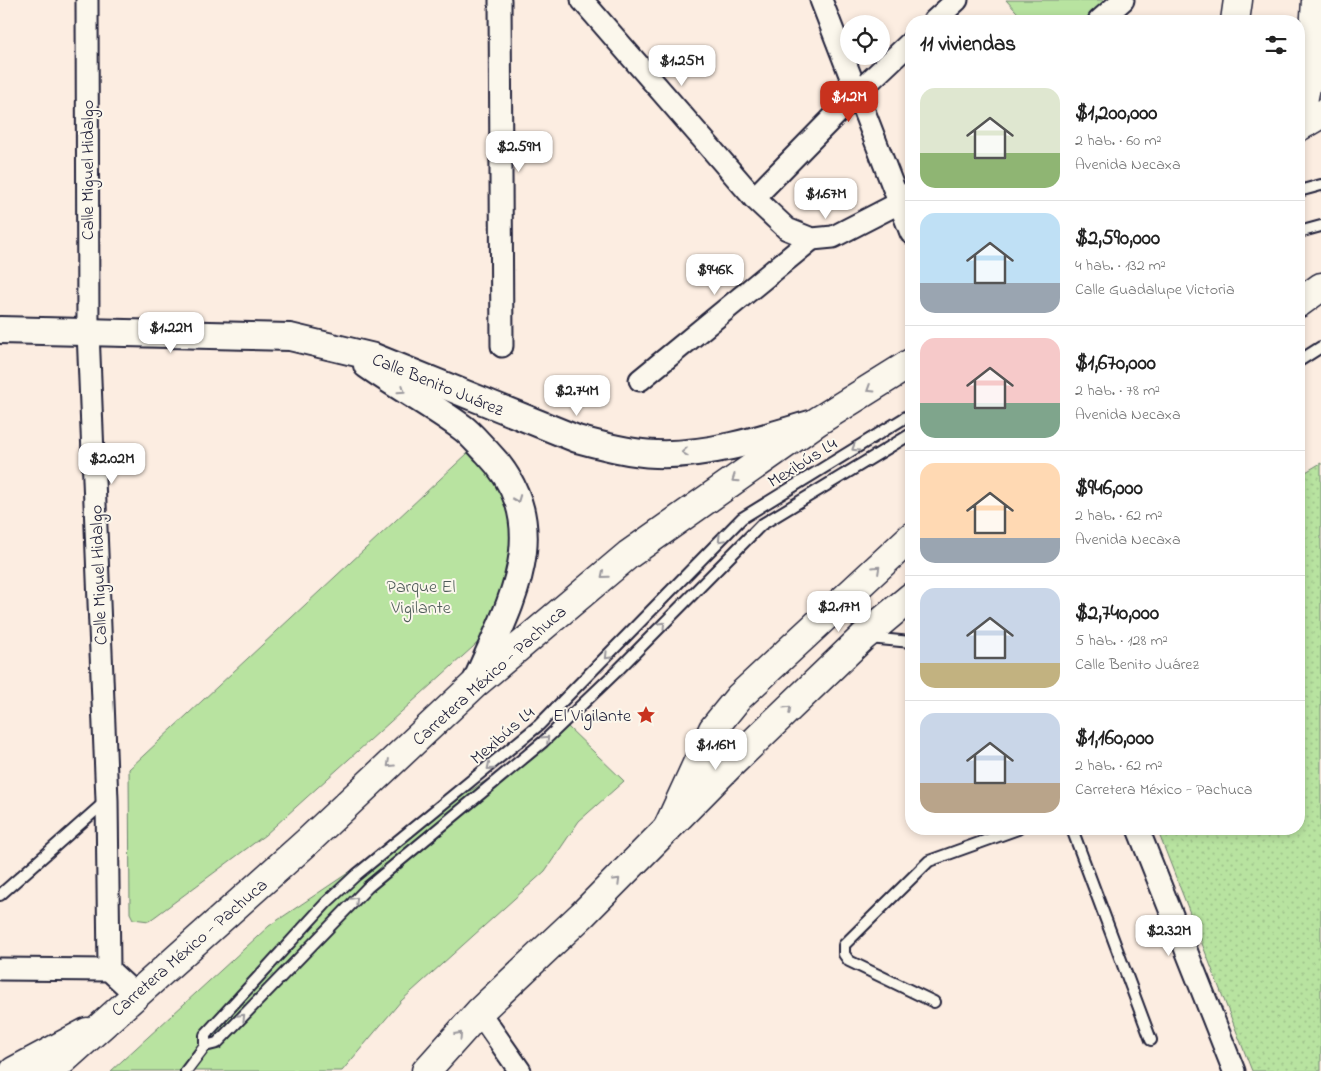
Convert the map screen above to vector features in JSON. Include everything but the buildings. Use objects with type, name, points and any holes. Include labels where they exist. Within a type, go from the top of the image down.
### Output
[{"type":"main road","points":[[1236,15],[1238,0]]},
{"type":"main road","points":[[1305,96],[1314,43],[1316,0]]},
{"type":"main road","points":[[1305,123],[1321,114]]},
{"type":"main road","points":[[1305,299],[1321,287]]},
{"type":"main road","name":"Carretera México - Pachuca","points":[[98,1027],[308,842],[475,684],[628,555],[818,422],[905,367]]},
{"type":"main road","points":[[667,830],[713,729],[739,697],[905,543]]},
{"type":"main road","points":[[426,1071],[480,1012],[582,915],[729,766],[863,637],[905,602]]},
{"type":"main road","points":[[14,1071],[98,1027]]},
{"type":"main road","points":[[51,1071],[98,1027]]},
{"type":"street","name":"Calle Miguel Hidalgo","points":[[87,0],[88,331],[107,800],[109,970]]},
{"type":"street","points":[[500,0],[502,346]]},
{"type":"street","points":[[582,0],[754,198],[787,229],[812,239],[833,237],[905,198],[857,93],[821,0]]},
{"type":"street","points":[[941,15],[957,0]]},
{"type":"street","points":[[1106,15],[1123,0]]},
{"type":"street","points":[[754,198],[857,93],[905,48]]},
{"type":"street","points":[[640,380],[812,239]]},
{"type":"street","name":"Calle Benito Juárez","points":[[0,330],[290,337],[313,341],[374,358],[423,376],[577,439],[612,448],[657,454],[743,444],[818,422]]},
{"type":"street","name":"Calle Benito Juárez","points":[[348,352],[402,390],[464,428],[501,466],[521,508],[525,545],[522,569],[511,602],[475,684]]},
{"type":"street","points":[[1140,835],[1234,1071]]},
{"type":"street","points":[[0,969],[109,970],[135,994]]},
{"type":"street","points":[[480,1012],[520,1071]]},
{"type":"lane","points":[[1305,189],[1321,185]]},
{"type":"lane","points":[[1305,230],[1321,226]]},
{"type":"lane","points":[[1305,356],[1321,347]]},
{"type":"lane","name":"Mexibús L4","points":[[186,1071],[205,1046],[205,1035],[327,902],[362,870],[539,725],[742,518],[905,418]]},
{"type":"lane","name":"Mexibús L4","points":[[205,1046],[217,1043],[368,887],[544,742],[761,525],[905,438]]},
{"type":"lane","points":[[863,637],[905,641]]},
{"type":"lane","points":[[0,895],[107,800]]},
{"type":"lane","points":[[934,1002],[849,961],[844,954],[844,945],[929,861],[1001,835]]},
{"type":"lane","points":[[1074,835],[1151,1040]]},
{"type":"green space","points":[[1006,0],[1108,0],[1092,15],[1020,15]]},
{"type":"green space","name":"Parque El Vigilante","points":[[468,453],[491,466],[519,525],[494,628],[265,835],[149,921],[133,919],[130,913],[129,769]]},
{"type":"green space","points":[[1321,463],[1321,1071],[1252,1071],[1159,835],[1305,835],[1305,472]]},
{"type":"green space","points":[[567,726],[624,781],[579,821],[545,871],[401,1001],[342,1071],[111,1071],[269,926]]},
{"type":"place","name":"El Vigilante","points":[[646,715]]}]
